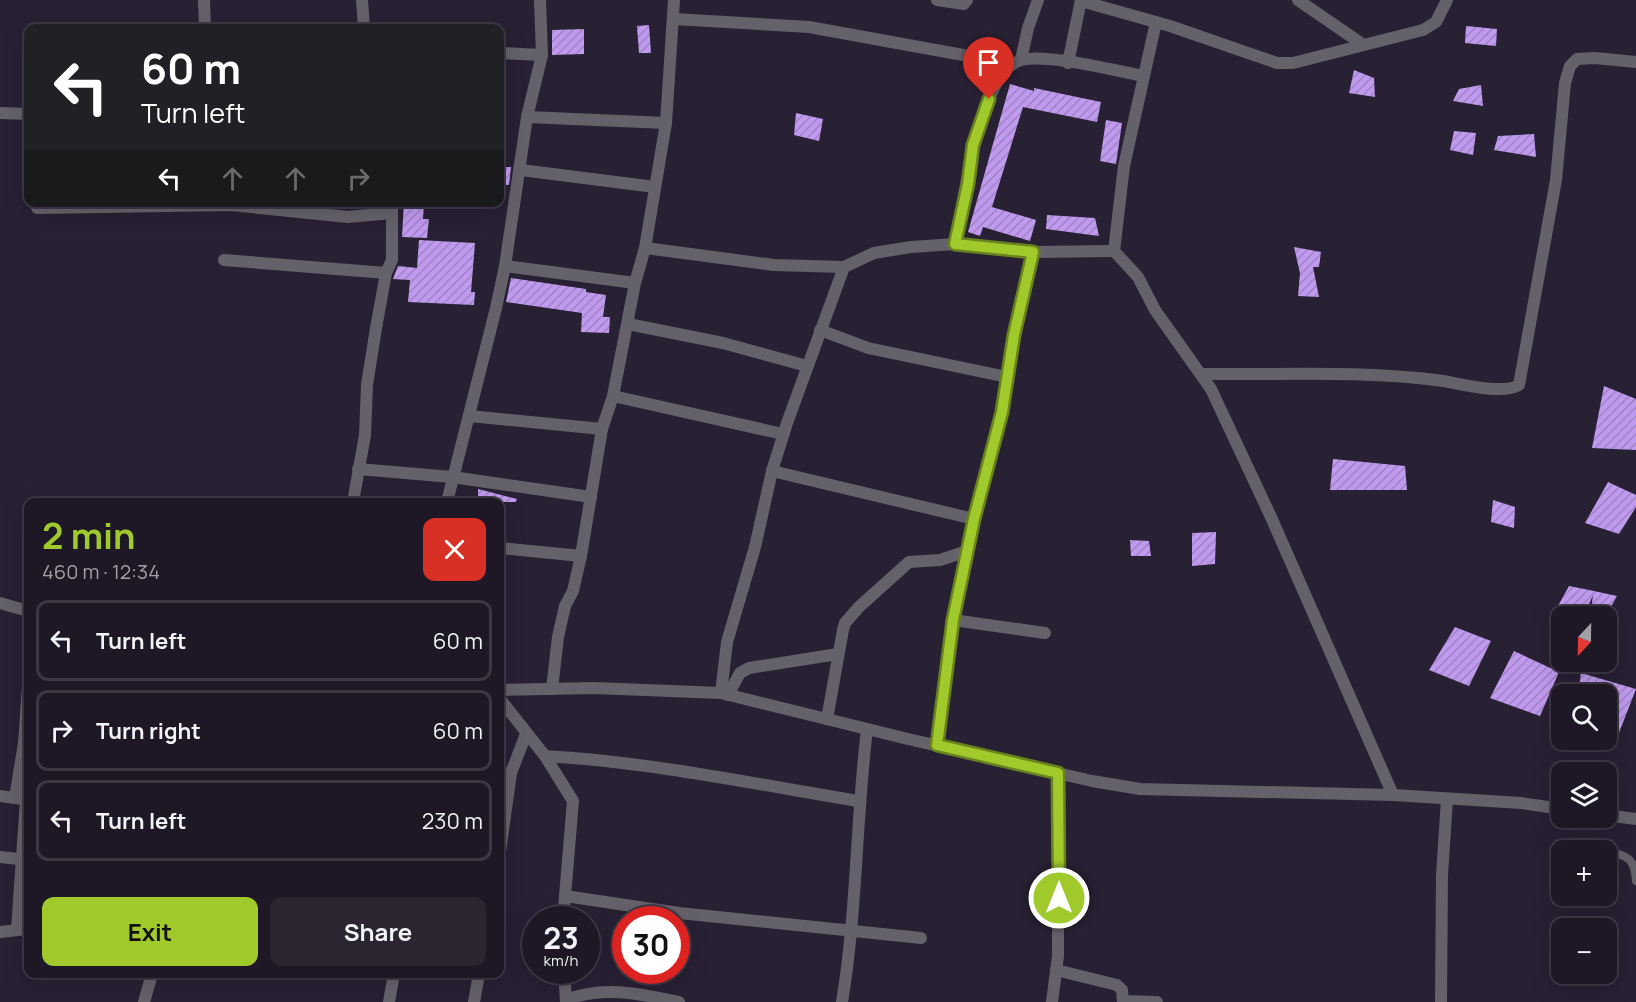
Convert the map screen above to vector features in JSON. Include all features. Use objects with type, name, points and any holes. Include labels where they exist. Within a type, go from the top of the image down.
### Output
[{"type":"street","points":[[204,0],[205,24]]},
{"type":"street","points":[[448,498],[505,266],[521,170],[527,117],[542,55],[540,0]]},
{"type":"street","points":[[552,689],[565,606],[573,591],[581,556],[602,429],[613,396],[635,283],[645,248],[666,123],[674,0]]},
{"type":"street","points":[[937,0],[964,4],[967,0]]},
{"type":"street","points":[[1021,60],[1028,28],[1038,0]]},
{"type":"street","points":[[1068,63],[1081,0],[1156,22],[1277,63],[1293,63],[1423,30],[1436,22],[1447,0]]},
{"type":"street","points":[[1298,0],[1362,44]]},
{"type":"street","points":[[364,24],[365,1]]},
{"type":"street","points":[[674,19],[809,27],[975,57],[984,64],[992,92]]},
{"type":"street","points":[[1114,251],[1124,166],[1156,22]]},
{"type":"street","points":[[504,53],[542,55]]},
{"type":"street","points":[[1200,374],[1383,377],[1513,389],[1518,385],[1556,180],[1565,82],[1570,66],[1577,59],[1595,58],[1636,62]]},
{"type":"street","points":[[955,244],[968,184],[973,145],[992,92],[1004,72],[1021,60],[1044,59],[1144,76]]},
{"type":"street","points":[[0,113],[24,114]]},
{"type":"street","points":[[527,117],[666,123]]},
{"type":"street","points":[[521,170],[655,187]]},
{"type":"street","points":[[37,208],[102,207]]},
{"type":"street","points":[[250,207],[348,217],[392,208],[392,260],[386,273],[367,385],[365,435],[354,498]]},
{"type":"street","points":[[645,248],[774,265],[844,267],[874,253],[911,247],[955,244],[1033,252],[1114,251],[1138,277],[1155,310],[1211,389],[1271,517],[1393,795]]},
{"type":"street","points":[[937,745],[953,620],[974,519],[1002,412],[1014,335],[1033,252]]},
{"type":"street","points":[[224,260],[386,273]]},
{"type":"street","points":[[505,266],[635,283]]},
{"type":"street","points":[[725,694],[726,654],[755,547],[772,471],[807,366],[844,267]]},
{"type":"street","points":[[628,324],[723,343],[807,366]]},
{"type":"street","points":[[820,330],[868,348],[1007,377]]},
{"type":"street","points":[[613,396],[783,434]]},
{"type":"street","points":[[469,416],[602,429]]},
{"type":"street","points":[[358,469],[452,477],[591,497]]},
{"type":"street","points":[[772,471],[974,519]]},
{"type":"street","points":[[504,548],[581,556]]},
{"type":"street","points":[[827,719],[845,623],[898,569],[909,562],[940,560],[968,550]]},
{"type":"street","points":[[0,603],[24,610]]},
{"type":"street","points":[[953,620],[1045,633]]},
{"type":"street","points":[[726,654],[741,673]]},
{"type":"street","points":[[725,694],[741,673],[749,668],[838,654]]},
{"type":"street","points":[[504,690],[552,689],[725,694],[1058,773],[1140,789],[1393,795],[1551,808]]},
{"type":"street","points":[[504,704],[545,756],[573,801],[564,906]]},
{"type":"street","points":[[842,1002],[853,931],[858,801],[867,729]]},
{"type":"street","points":[[504,823],[511,773],[526,734]]},
{"type":"street","points":[[24,743],[24,830]]},
{"type":"street","points":[[545,756],[580,758],[707,774],[858,801]]},
{"type":"street","points":[[1052,1002],[1059,919],[1058,773]]},
{"type":"street","points":[[0,796],[23,800]]},
{"type":"street","points":[[1441,1002],[1442,875],[1447,799]]},
{"type":"street","points":[[1617,816],[1636,819]]},
{"type":"street","points":[[0,857],[24,860]]},
{"type":"street","points":[[0,932],[23,930],[24,895]]},
{"type":"street","points":[[565,896],[679,913],[921,938]]},
{"type":"street","points":[[1056,970],[1117,985],[1122,990],[1123,1002],[1156,1002]]},
{"type":"street","points":[[144,1002],[151,978]]},
{"type":"street","points":[[389,1002],[393,978]]},
{"type":"street","points":[[474,1002],[478,978]]},
{"type":"street","points":[[565,984],[566,1001],[584,993],[605,990],[679,1002]]},
{"type":"lane","points":[[1617,853],[1629,859],[1635,866],[1636,881]]},
{"type":"building","points":[[649,25],[651,53],[639,53],[637,26]]},
{"type":"building","points":[[1466,26],[1497,29],[1496,46],[1465,43]]},
{"type":"building","points":[[584,29],[584,54],[552,55],[552,30]]},
{"type":"building","points":[[1354,70],[1374,78],[1375,97],[1349,93]]},
{"type":"building","points":[[1010,84],[1034,91],[1034,88],[1101,102],[1097,122],[1023,107],[992,207],[1036,220],[1030,241],[983,227],[980,236],[968,232]]},
{"type":"building","points":[[1481,85],[1483,106],[1453,101],[1459,89]]},
{"type":"building","points":[[796,113],[823,119],[819,141],[794,135]]},
{"type":"building","points":[[1106,120],[1122,123],[1116,164],[1100,161]]},
{"type":"building","points":[[1454,131],[1476,133],[1473,155],[1450,150]]},
{"type":"building","points":[[1534,134],[1536,157],[1494,150],[1498,136]]},
{"type":"building","points":[[504,167],[511,167],[509,185],[504,185]]},
{"type":"building","points":[[404,207],[424,207],[423,219],[429,219],[427,238],[402,237]]},
{"type":"building","points":[[1047,215],[1095,218],[1099,236],[1046,229]]},
{"type":"building","points":[[419,240],[475,243],[471,292],[475,292],[474,305],[408,302],[410,280],[393,279],[398,266],[417,268]]},
{"type":"building","points":[[1294,247],[1321,252],[1319,267],[1313,267],[1319,297],[1298,296],[1300,273]]},
{"type":"building","points":[[511,278],[586,289],[586,292],[606,295],[603,317],[610,317],[609,333],[581,332],[582,313],[506,302]]},
{"type":"building","points":[[1604,386],[1636,399],[1636,450],[1592,448]]},
{"type":"building","points":[[1333,459],[1405,466],[1407,490],[1330,490]]},
{"type":"building","points":[[1608,482],[1636,495],[1636,507],[1619,534],[1585,523]]},
{"type":"building","points":[[478,489],[517,499],[516,502],[504,502],[504,498],[478,498]]},
{"type":"building","points":[[1493,500],[1515,507],[1514,528],[1491,522]]},
{"type":"building","points":[[1216,532],[1215,564],[1192,566],[1192,533]]},
{"type":"building","points":[[1130,540],[1149,541],[1151,556],[1131,556]]},
{"type":"building","points":[[1569,586],[1617,596],[1612,606],[1591,606],[1593,595],[1588,606],[1558,606]]},
{"type":"building","points":[[1455,627],[1491,641],[1469,686],[1429,670]]},
{"type":"building","points":[[1514,651],[1551,668],[1551,672],[1559,672],[1554,684],[1551,684],[1551,691],[1540,716],[1490,698]]},
{"type":"building","points":[[1581,673],[1636,689],[1617,738],[1617,684],[1579,684]]},
{"type":"route","points":[[989,99],[973,145],[968,184],[955,244],[1033,252],[1014,335],[1002,412],[974,519],[953,620],[937,745],[1058,773],[1059,898]]}]
